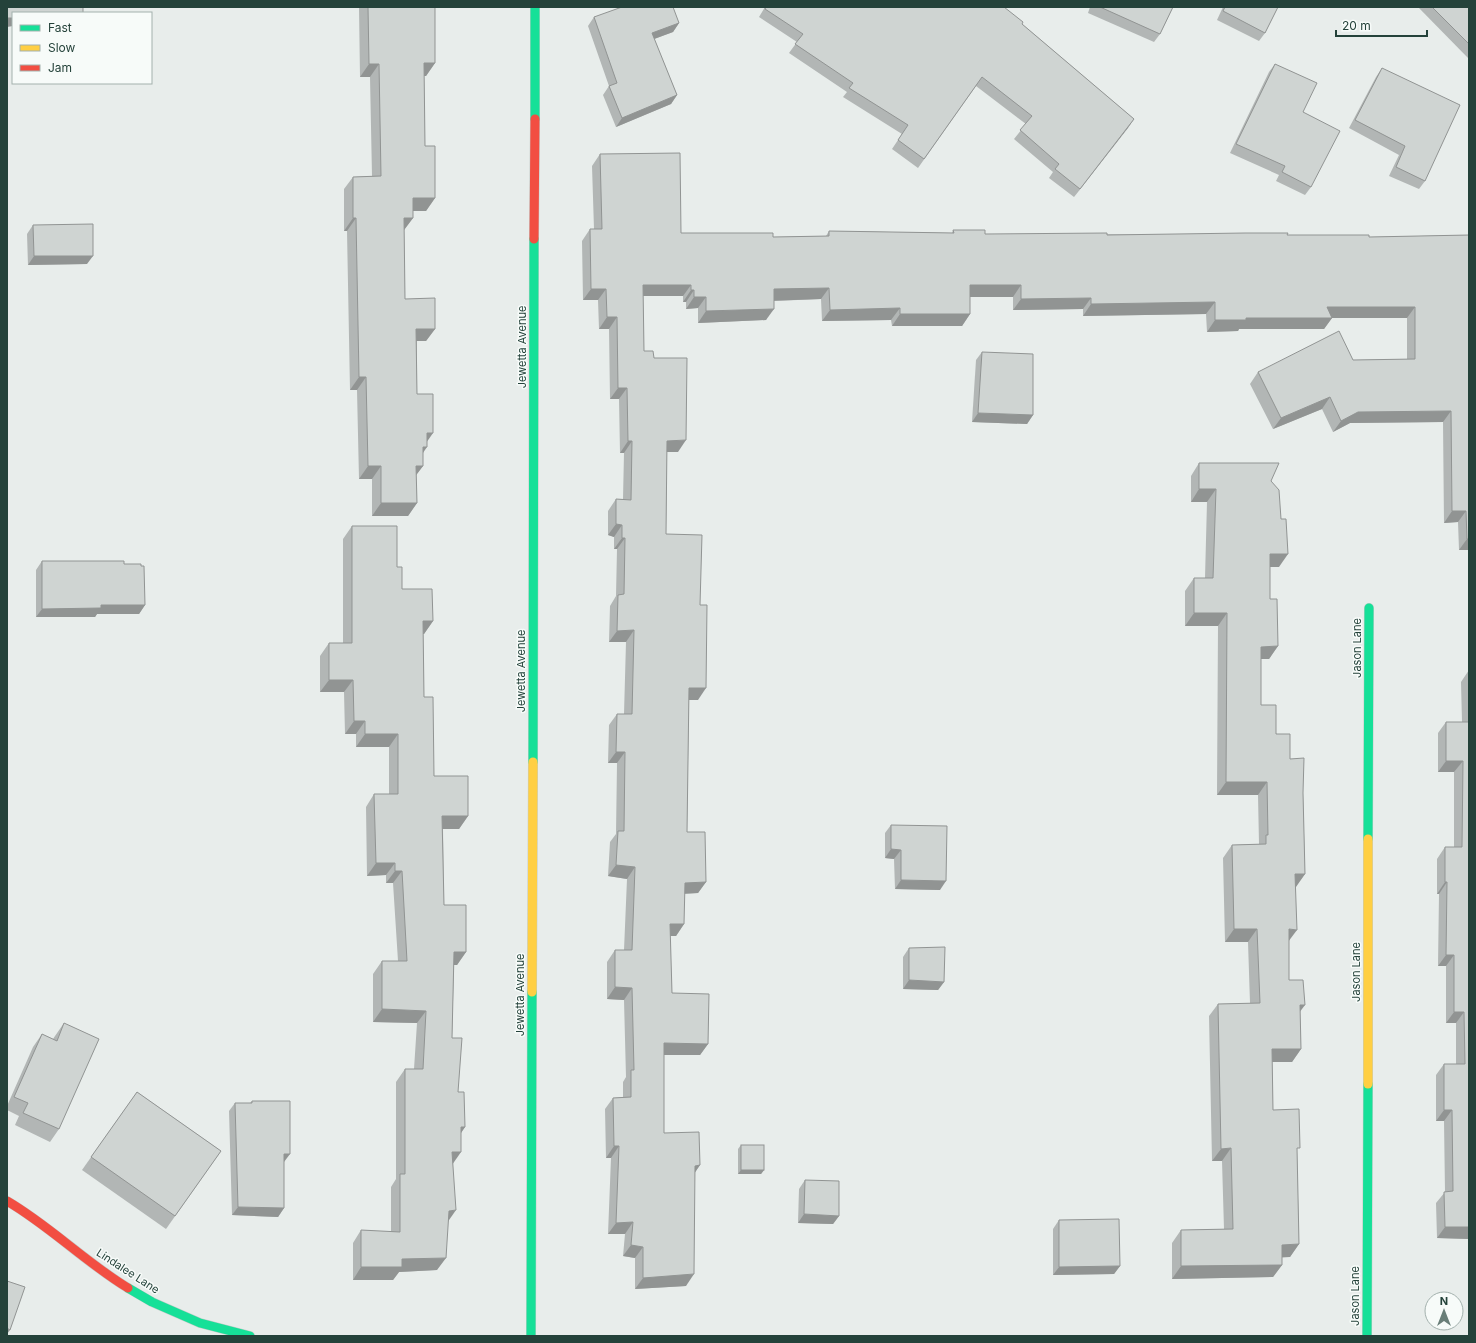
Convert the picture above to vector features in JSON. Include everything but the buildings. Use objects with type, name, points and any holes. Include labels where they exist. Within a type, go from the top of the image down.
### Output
[{"type":"street","name":"Jewetta Avenue","points":[[531,1336],[535,7]]},
{"type":"street","name":"Jason Lane","points":[[1367,1336],[1369,608]]},
{"type":"street","name":"Lindalee Lane","points":[[7,1201],[31,1214],[107,1275],[152,1302],[200,1322],[250,1336]]},
{"type":"traffic: fast","points":[[535,7],[535,119]]},
{"type":"traffic: fast","points":[[533,762],[534,239]]},
{"type":"traffic: fast","points":[[1368,839],[1369,608]]},
{"type":"traffic: fast","points":[[531,1336],[532,992]]},
{"type":"traffic: fast","points":[[1367,1336],[1368,1084]]},
{"type":"traffic: fast","points":[[128,1288],[152,1302],[200,1323],[250,1336]]},
{"type":"traffic: slow","points":[[532,992],[533,762]]},
{"type":"traffic: slow","points":[[1368,839],[1368,1084]]},
{"type":"traffic: jam","points":[[534,239],[535,119]]},
{"type":"traffic: jam","points":[[7,1201],[38,1221],[97,1267],[128,1288]]}]
